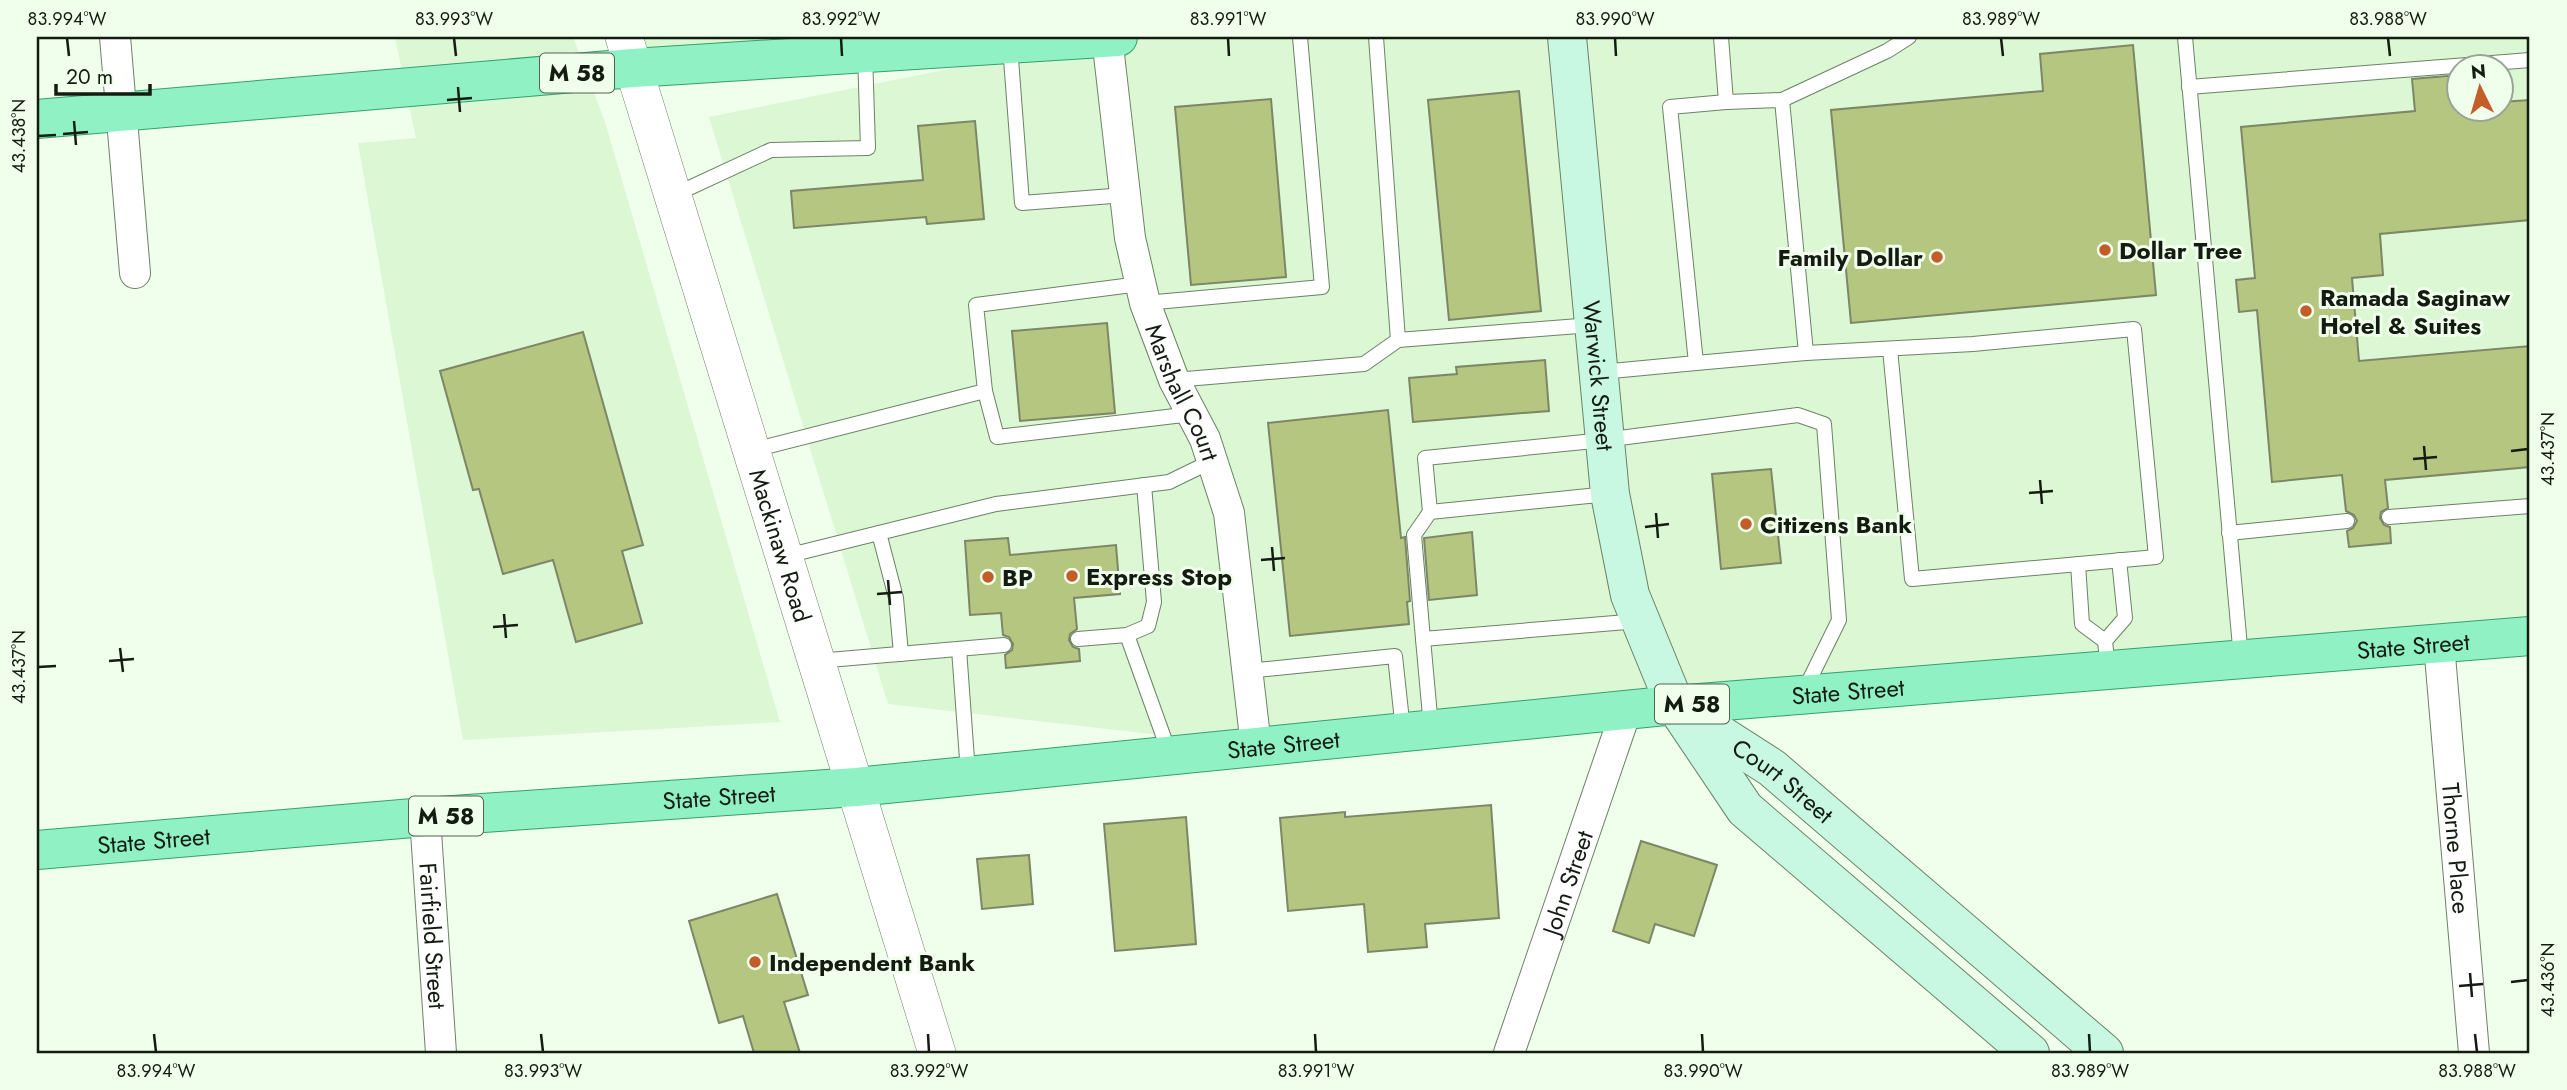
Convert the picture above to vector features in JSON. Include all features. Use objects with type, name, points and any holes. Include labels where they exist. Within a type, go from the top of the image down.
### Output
[{"type":"main road","name":"M 58","points":[[37,119],[629,52],[865,53],[1118,37]]},
{"type":"main road","name":"Warwick Street","points":[[1567,37],[1610,494],[1630,595],[1675,705]]},
{"type":"main road","name":"State Street","points":[[37,850],[425,817],[856,787],[1675,705],[1802,695],[2106,656],[2241,660],[2530,636]]},
{"type":"main road","name":"Court Street","points":[[1675,705],[1745,809],[2030,1053]]},
{"type":"main road","name":"Court Street","points":[[1675,705],[1772,768],[2104,1053]]},
{"type":"street","points":[[115,37],[135,273]]},
{"type":"street","name":"Marshall Court","points":[[1107,37],[1130,238],[1143,293],[1174,380],[1205,439],[1229,513],[1256,746]]},
{"type":"street","name":"Mackinaw Road","points":[[629,52],[937,1053]]},
{"type":"street","name":"Thorne Place","points":[[2438,644],[2474,1053]]},
{"type":"street","name":"John Street","points":[[1509,1053],[1626,711]]},
{"type":"street","name":"Fairfield Street","points":[[425,817],[441,1053]]},
{"type":"lane","points":[[1192,414],[997,437],[985,391],[976,305],[1143,293],[1322,287],[1300,37]]},
{"type":"lane","points":[[1376,37],[1398,340]]},
{"type":"lane","points":[[1721,37],[1726,102]]},
{"type":"lane","points":[[1696,363],[1670,107],[1782,100],[1887,51],[1909,37]]},
{"type":"lane","points":[[2185,37],[2241,660]]},
{"type":"lane","points":[[1010,44],[1022,203],[1125,195]]},
{"type":"lane","points":[[673,196],[771,150],[868,148],[865,53]]},
{"type":"lane","points":[[2189,87],[2530,60]]},
{"type":"lane","points":[[1782,100],[1806,353]]},
{"type":"lane","points":[[1174,380],[1364,364],[1398,340],[1593,325]]},
{"type":"lane","points":[[1598,372],[1806,353],[1973,344],[2134,329],[2156,557],[1912,579],[1891,349]]},
{"type":"lane","points":[[752,450],[985,391]]},
{"type":"lane","points":[[1417,731],[1423,639],[1414,535],[1430,512],[1425,458],[1604,440],[1798,415],[1824,424],[1839,620],[1802,695]]},
{"type":"lane","points":[[785,557],[996,504],[1169,482],[1212,461]]},
{"type":"lane","points":[[1078,639],[1127,635],[1148,626],[1154,602],[1144,485]]},
{"type":"lane","points":[[1430,512],[1610,494]]},
{"type":"lane","points":[[2389,517],[2530,506]]},
{"type":"lane","points":[[2229,533],[2347,521]]},
{"type":"lane","points":[[880,533],[896,598],[901,654]]},
{"type":"lane","points":[[2078,564],[2082,624],[2106,656],[2125,618],[2119,560]]},
{"type":"lane","points":[[1423,639],[1640,621]]},
{"type":"lane","points":[[1127,635],[1170,755]]},
{"type":"lane","points":[[817,661],[1004,645]]},
{"type":"lane","points":[[959,649],[968,775]]},
{"type":"lane","points":[[1247,671],[1395,656],[1417,731]]},
{"type":"shaded area","points":[[395,37],[573,37],[605,122],[780,722],[463,740],[358,143],[416,138]]},
{"type":"shaded area","points":[[624,37],[2530,37],[2530,636],[1256,746],[888,704],[709,117],[1099,39],[633,68]]},
{"type":"building","points":[[2133,45],[2156,295],[1851,323],[1831,110],[2043,91],[2040,54]]},
{"type":"building","name":"Ramada Saginaw Hotel & Suites","points":[[2444,76],[2444,122],[2514,122],[2514,101],[2530,100],[2530,220],[2380,234],[2383,275],[2352,278],[2359,361],[2530,346],[2530,467],[2385,480],[2388,508],[2381,512],[2380,518],[2384,525],[2390,527],[2391,543],[2349,547],[2347,531],[2353,528],[2357,521],[2354,515],[2346,511],[2342,475],[2272,482],[2257,310],[2239,312],[2236,280],[2255,278],[2241,127],[2415,111],[2412,79]]},
{"type":"building","points":[[1519,91],[1541,311],[1449,320],[1428,100]]},
{"type":"building","points":[[1271,99],[1286,277],[1191,285],[1175,107]]},
{"type":"building","points":[[975,121],[984,219],[927,224],[926,217],[794,228],[791,191],[923,180],[918,126]]},
{"type":"building","points":[[1107,323],[1115,413],[1020,421],[1012,331]]},
{"type":"building","points":[[583,332],[643,545],[622,551],[642,623],[576,642],[553,560],[503,574],[479,489],[473,490],[440,371]]},
{"type":"building","points":[[1545,360],[1549,411],[1413,422],[1409,378],[1457,374],[1456,367]]},
{"type":"building","points":[[1388,410],[1401,538],[1405,537],[1409,624],[1290,636],[1268,423]]},
{"type":"building","points":[[1771,469],[1781,563],[1721,569],[1712,474]]},
{"type":"building","points":[[1472,532],[1477,595],[1429,600],[1424,538]]},
{"type":"building","points":[[1008,538],[1010,555],[1116,545],[1120,594],[1074,598],[1077,629],[1070,634],[1069,640],[1073,647],[1079,649],[1080,661],[1006,668],[1005,655],[1012,650],[1013,644],[1009,637],[1003,635],[1001,613],[970,615],[965,541]]},
{"type":"building","points":[[1491,805],[1499,918],[1425,924],[1427,947],[1368,952],[1364,904],[1288,911],[1280,818],[1345,812],[1345,817]]},
{"type":"building","points":[[1186,817],[1196,944],[1115,951],[1104,824]]},
{"type":"building","points":[[1641,841],[1717,865],[1694,936],[1655,924],[1649,943],[1613,931]]},
{"type":"building","points":[[1029,855],[1033,904],[982,909],[977,859]]},
{"type":"building","points":[[777,894],[808,995],[784,1002],[800,1053],[754,1053],[743,1016],[719,1023],[689,921]]},
{"type":"place","name":"Dollar Tree","points":[[2105,250]]},
{"type":"place","name":"Family Dollar","points":[[1937,257]]},
{"type":"place","name":"Ramada Saginaw Hotel & Suites","points":[[2306,311]]},
{"type":"place","name":"Citizens Bank","points":[[1746,524]]},
{"type":"place","name":"Express Stop","points":[[1072,576]]},
{"type":"place","name":"BP","points":[[988,577]]},
{"type":"place","name":"Independent Bank","points":[[755,962]]}]
